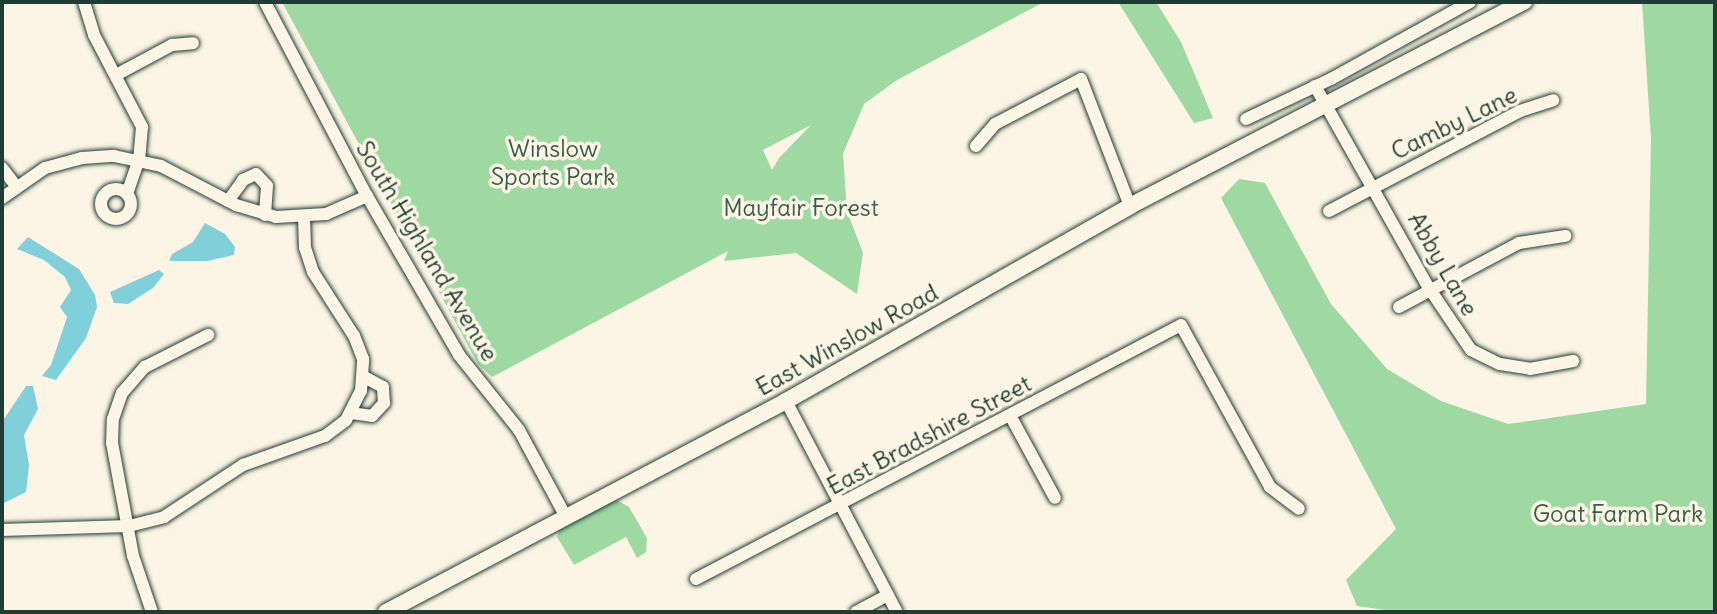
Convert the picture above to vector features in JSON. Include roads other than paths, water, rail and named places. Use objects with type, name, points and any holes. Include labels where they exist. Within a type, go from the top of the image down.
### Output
[{"type":"main road","name":"East Winslow Road","points":[[386,612],[565,515],[786,401],[1130,206],[1524,2]]},
{"type":"street","points":[[84,2],[94,35],[142,127],[139,159],[127,194]]},
{"type":"street","name":"South Highland Avenue","points":[[265,2],[367,196],[459,355],[519,430],[565,515]]},
{"type":"street","points":[[1246,119],[1315,86],[1470,2]]},
{"type":"street","points":[[116,75],[172,45],[192,43]]},
{"type":"street","points":[[976,146],[995,124],[1081,79],[1130,206]]},
{"type":"street","points":[[1315,86],[1328,105]]},
{"type":"street","name":"Camby Lane","points":[[1329,211],[1520,111],[1552,100]]},
{"type":"street","name":"Abby Lane","points":[[1328,105],[1375,185],[1429,288],[1471,350],[1500,363],[1530,369],[1573,361]]},
{"type":"street","points":[[2,198],[45,168],[82,158],[139,159],[228,201],[265,215],[326,215],[367,196]]},
{"type":"street","points":[[2,168],[16,186]]},
{"type":"street","points":[[228,201],[243,180],[256,174],[267,186],[265,215]]},
{"type":"street","points":[[2,530],[129,526],[176,512],[243,464],[325,436],[351,413],[364,376],[360,347],[309,263],[304,217]]},
{"type":"street","points":[[1399,307],[1429,288],[1519,243],[1565,236]]},
{"type":"street","name":"East Bradshire Street","points":[[696,579],[1011,417],[1181,325],[1270,487],[1299,509]]},
{"type":"street","points":[[152,612],[133,556],[112,443],[119,400],[145,367],[208,335]]},
{"type":"street","points":[[351,413],[372,416],[384,403],[383,387],[364,376]]},
{"type":"street","points":[[786,401],[897,612]]},
{"type":"street","points":[[1011,417],[1055,498]]},
{"type":"street","points":[[856,612],[888,595]]},
{"type":"water","points":[[205,223],[225,234],[235,247],[234,255],[207,261],[169,261],[172,254],[193,242]]},
{"type":"water","points":[[28,237],[79,269],[95,295],[97,307],[86,338],[56,380],[42,376],[51,365],[67,317],[60,307],[71,290],[65,277],[44,260],[17,249]]},
{"type":"water","points":[[159,270],[164,274],[153,288],[128,304],[114,303],[110,292]]},
{"type":"water","points":[[26,386],[33,386],[38,409],[24,435],[29,465],[26,492],[2,504],[2,422]]},
{"type":"park label","name":"Winslow Sports Park","points":[[553,163]]},
{"type":"park label","name":"Mayfair Forest","points":[[801,208]]},
{"type":"park label","name":"Goat Farm Park","points":[[1618,514]]}]
